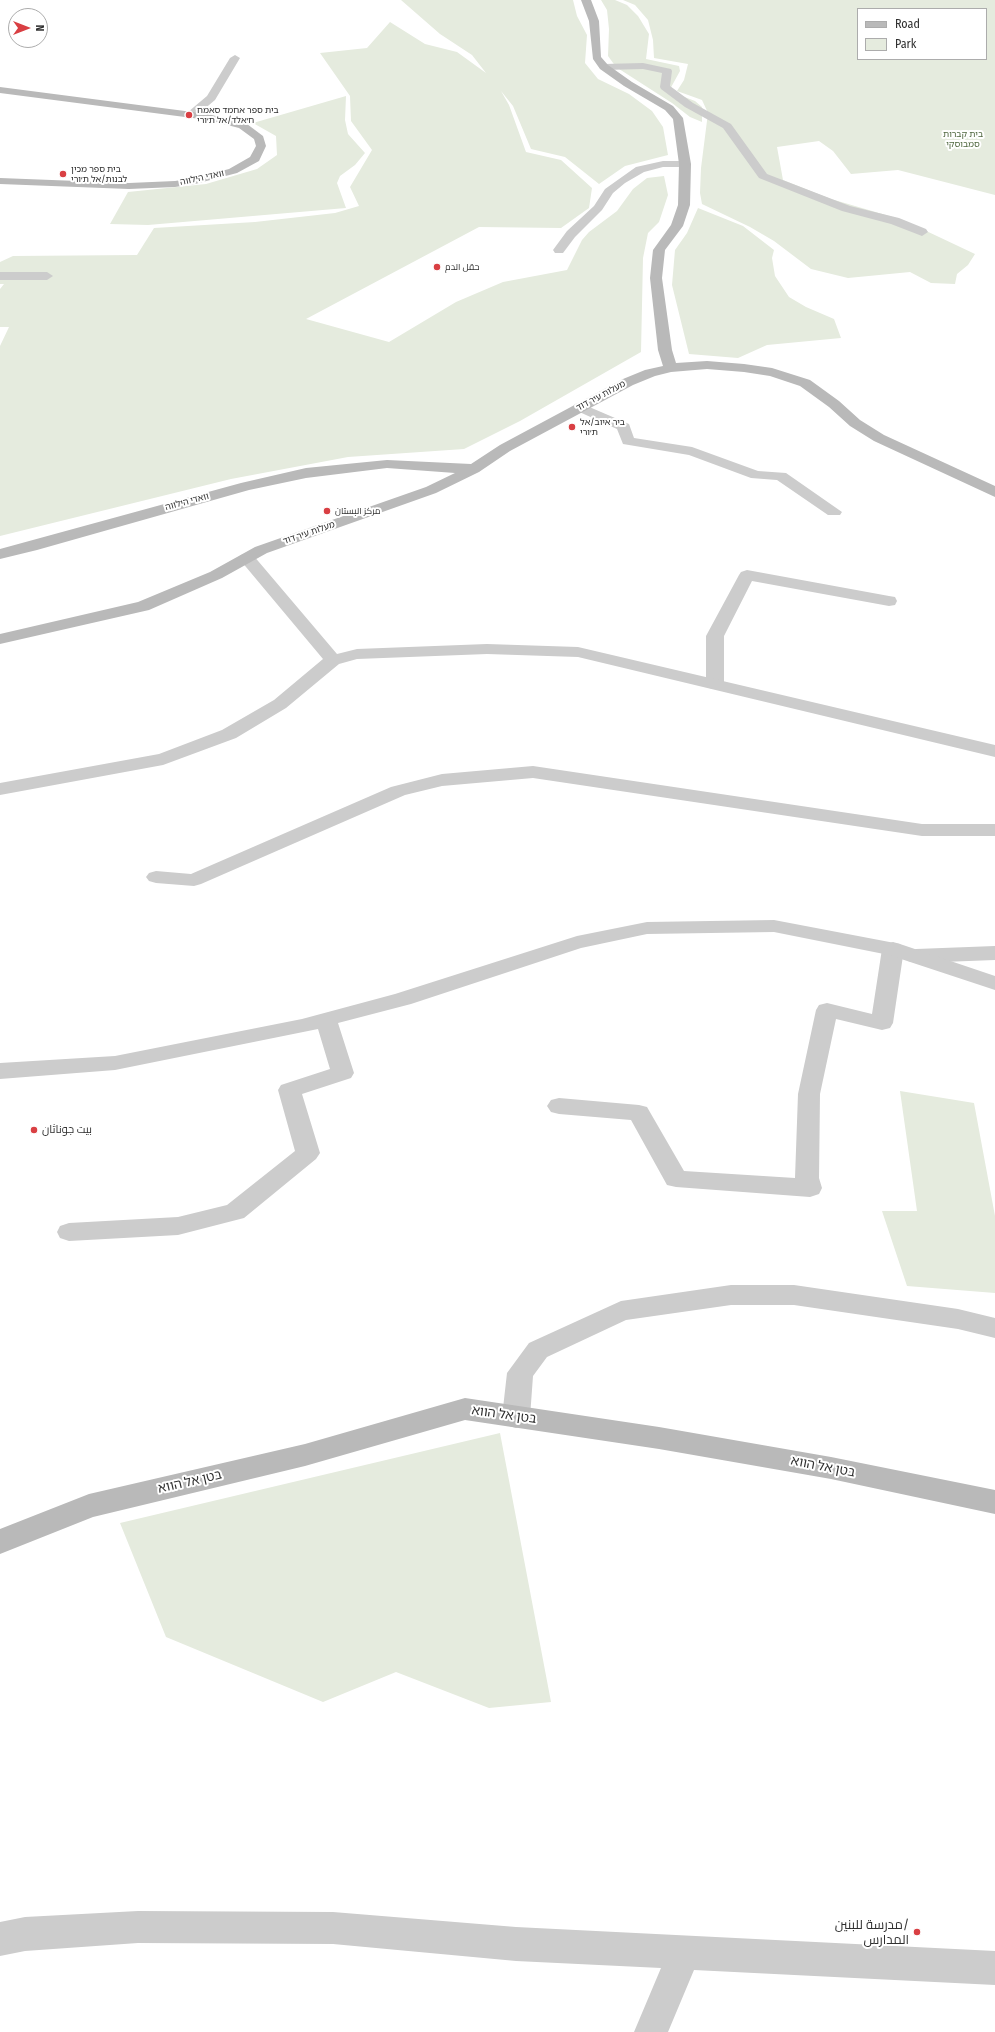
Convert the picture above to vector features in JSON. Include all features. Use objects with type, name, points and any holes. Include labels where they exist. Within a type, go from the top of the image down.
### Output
[{"type":"street","points":[[586,0],[594,21],[596,57],[604,67],[675,113],[678,118],[685,164],[684,205],[677,226],[664,241],[659,250],[656,265],[656,278],[665,350],[671,368]]},
{"type":"street","points":[[192,114],[211,98],[235,58]]},
{"type":"street","points":[[604,67],[643,66],[667,70],[665,87],[689,105],[727,126],[763,176],[846,209],[895,221],[922,232]]},
{"type":"street","name":"וואדי הילווה","points":[[0,90],[192,114],[227,121],[253,132],[259,138],[262,146],[255,159],[233,171],[213,177],[175,184],[129,186],[0,181]]},
{"type":"street","points":[[559,250],[571,234],[598,208],[608,191],[621,181],[640,169],[663,164],[685,164]]},
{"type":"street","points":[[0,276],[47,276]]},
{"type":"street","name":"מעלות עיר דוד","points":[[0,639],[143,606],[196,584],[262,550],[300,535],[431,490],[474,469],[505,448],[628,382],[650,373],[671,368],[707,365],[744,368],[772,372],[804,383],[834,404],[855,423],[879,438],[995,492]]},
{"type":"street","points":[[580,407],[624,427],[628,441],[692,451],[756,475],[782,476],[834,512]]},
{"type":"street","name":"וואדי הילווה","points":[[0,554],[30,547],[239,488],[306,473],[387,464],[474,469]]},
{"type":"street","points":[[247,558],[333,660]]},
{"type":"street","points":[[715,684],[716,636],[747,575],[889,601]]},
{"type":"street","points":[[0,790],[163,759],[229,734],[280,704],[333,660],[357,654],[487,649],[578,652],[995,751]]},
{"type":"street","points":[[156,877],[194,880],[398,791],[442,780],[533,772],[922,830],[995,830]]},
{"type":"street","points":[[0,1070],[115,1063],[326,1019],[403,999],[577,942],[647,928],[774,926],[892,949],[995,983]]},
{"type":"street","points":[[559,1106],[639,1113],[676,1178],[810,1188],[807,1178],[809,1094],[827,1010],[882,1023],[892,949]]},
{"type":"street","points":[[916,956],[995,953]]},
{"type":"street","points":[[69,1232],[178,1226],[235,1212],[308,1153],[289,1090],[343,1073],[326,1019]]},
{"type":"street","points":[[516,1417],[520,1373],[538,1350],[621,1311],[731,1295],[794,1295],[958,1319],[995,1328]]},
{"type":"street","name":"בטן אל הווא","points":[[0,1542],[89,1506],[306,1455],[465,1409],[659,1438],[831,1468],[995,1502]]},
{"type":"street","points":[[0,1939],[26,1934],[138,1927],[333,1928],[516,1944],[995,1968]]},
{"type":"street","points":[[651,2032],[684,1953]]},
{"type":"green space","points":[[401,0],[573,0],[577,16],[587,35],[585,63],[598,79],[629,94],[652,111],[663,127],[668,155],[625,166],[599,184],[565,157],[531,149],[513,106],[501,91],[509,105],[526,152],[561,160],[592,188],[589,208],[561,228],[479,227],[306,319],[389,342],[456,302],[503,282],[567,270],[582,240],[589,232],[617,211],[633,189],[647,178],[664,176],[668,195],[659,222],[648,233],[643,258],[641,352],[520,421],[464,449],[348,457],[231,479],[0,536],[0,346],[9,327],[0,327],[0,289],[4,284],[0,284],[0,262],[13,256],[137,255],[154,228],[255,222],[335,213],[359,206],[350,187],[372,150],[351,121],[350,96],[320,53],[367,48],[390,22],[425,44],[457,52],[486,73],[472,55],[440,34]]},
{"type":"green space","points":[[601,0],[615,0],[627,5],[638,16],[649,34],[646,59],[679,66],[680,71],[669,91],[695,101],[702,107],[702,122],[690,117],[672,103],[616,67],[608,56],[609,29],[607,10]]},
{"type":"green space","name":"בית קברות סמבוסקי","points":[[623,0],[995,0],[995,195],[898,170],[851,174],[833,151],[819,141],[777,147],[783,180],[831,199],[903,220],[975,254],[968,265],[957,274],[955,284],[931,283],[910,272],[848,278],[811,269],[774,241],[750,227],[702,204],[700,193],[701,168],[708,113],[702,100],[677,91],[684,80],[688,64],[654,58],[653,40],[648,20],[635,5]]},
{"type":"green space","points":[[346,96],[345,120],[348,134],[365,153],[355,165],[340,176],[337,183],[346,208],[148,225],[110,224],[128,192],[206,184],[257,169],[277,155],[276,136],[253,123]]},
{"type":"green space","points":[[698,208],[743,226],[774,250],[772,258],[775,276],[789,297],[806,307],[834,319],[841,338],[767,345],[738,358],[689,354],[672,285],[675,250],[687,233]]},
{"type":"green space","points":[[900,1091],[974,1103],[995,1216],[995,1293],[907,1286],[882,1211],[917,1211]]},
{"type":"green space","points":[[500,1433],[551,1702],[489,1708],[396,1672],[323,1702],[166,1637],[120,1523]]},
{"type":"place","name":"בית ספר אחמד סאמח ח׳אלד/אל ת׳ורי","points":[[189,115]]},
{"type":"place","name":"בית ספר מכין לבנות/אל ת׳ורי","points":[[63,174]]},
{"type":"place","name":"حقل الدم","points":[[437,267]]},
{"type":"place","name":"ביר איוב/אל ת׳ורי","points":[[572,427]]},
{"type":"place","name":"مركز البستان","points":[[327,511]]},
{"type":"place","name":"بيت جوناثان","points":[[34,1130]]},
{"type":"place","name":"مدرسة للبنين/ المدارس","points":[[917,1932]]}]
